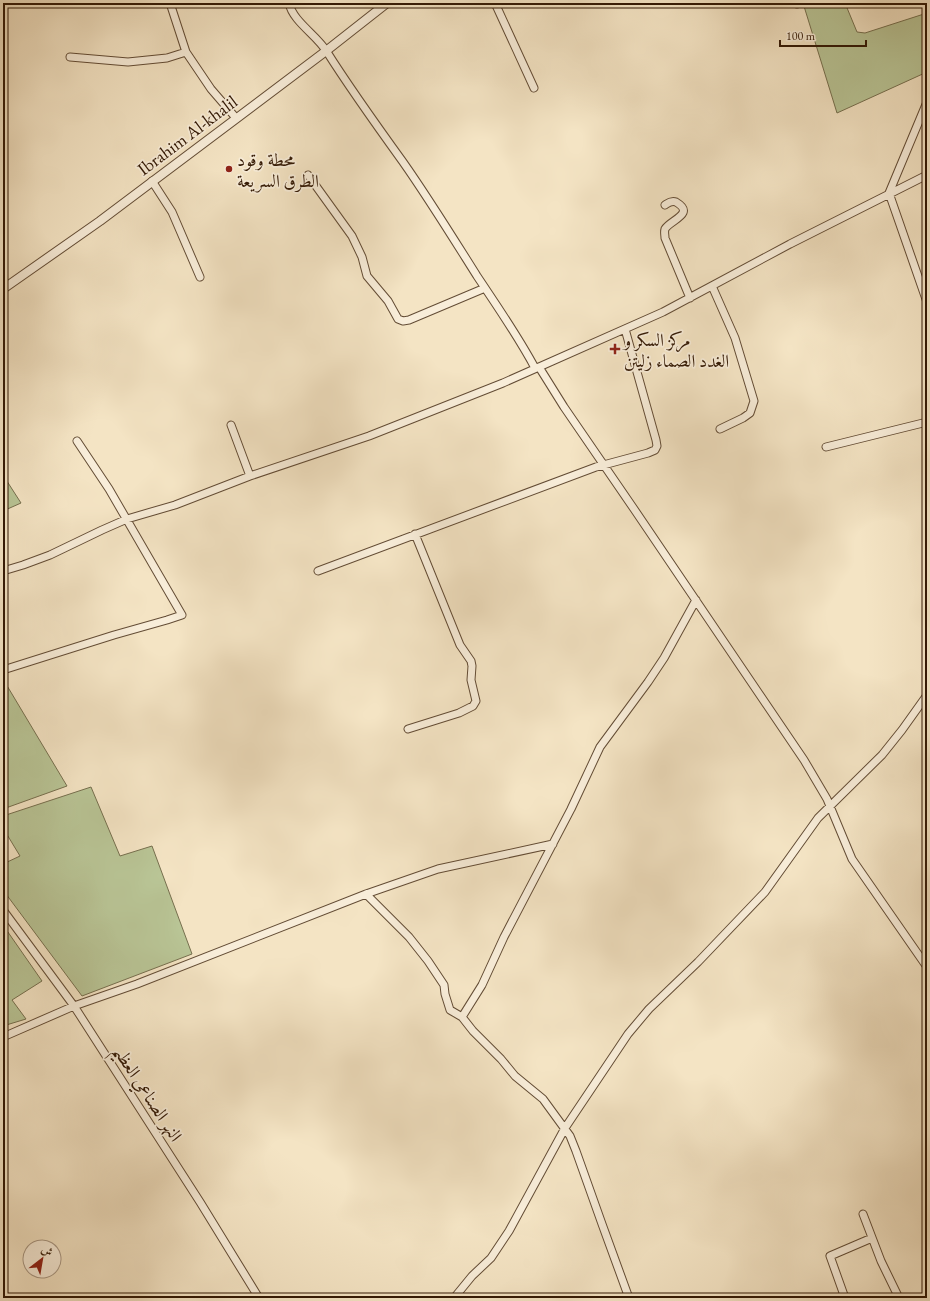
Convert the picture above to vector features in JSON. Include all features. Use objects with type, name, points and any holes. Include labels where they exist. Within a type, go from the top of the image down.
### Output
[{"type":"street","points":[[170,3],[186,52],[211,89],[236,118]]},
{"type":"street","points":[[289,3],[290,10],[318,39],[340,74],[404,163],[522,346],[804,760],[822,789],[852,859],[927,967]]},
{"type":"street","name":"Ibrahim Al-khalil","points":[[3,289],[100,221],[326,51],[387,3]]},
{"type":"street","points":[[495,3],[534,88]]},
{"type":"street","points":[[70,57],[128,62],[167,58],[186,52]]},
{"type":"street","points":[[927,102],[889,193],[927,302]]},
{"type":"street","points":[[308,175],[352,236],[362,256],[367,276],[388,301],[398,319],[402,321],[408,320],[485,288]]},
{"type":"street","points":[[3,570],[23,565],[43,557],[127,519],[175,505],[250,476],[369,436],[537,368],[663,312],[790,244],[927,175]]},
{"type":"street","points":[[152,181],[172,212],[200,277]]},
{"type":"street","points":[[664,205],[671,201],[681,207],[683,211],[682,215],[666,228],[664,232],[665,238],[690,298]]},
{"type":"street","points":[[712,286],[734,338],[754,401],[750,413],[720,429]]},
{"type":"street","points":[[318,571],[604,465],[655,450],[657,446],[625,329]]},
{"type":"street","points":[[826,447],[927,422]]},
{"type":"street","points":[[231,425],[250,476]]},
{"type":"street","points":[[3,670],[182,615],[109,489],[77,441]]},
{"type":"street","points":[[408,729],[458,713],[473,706],[476,701],[471,680],[471,662],[460,645],[415,534]]},
{"type":"street","points":[[462,1017],[482,985],[504,937],[553,844],[600,747],[664,658],[696,600]]},
{"type":"street","points":[[454,1298],[472,1276],[491,1258],[509,1231],[565,1128],[628,1034],[639,1020],[760,897],[818,818],[882,755],[927,695]]},
{"type":"street","points":[[3,1037],[74,1006],[143,982],[366,894],[438,869],[553,844]]},
{"type":"street","points":[[366,894],[409,937],[428,961],[444,985],[450,1010],[462,1017],[515,1076],[544,1098],[565,1128],[576,1151],[629,1298]]},
{"type":"street","name":"النهر الصناعي العظيم","points":[[3,910],[74,1006],[205,1209],[259,1298]]},
{"type":"street","points":[[863,1214],[881,1261],[899,1298]]},
{"type":"street","points":[[846,1298],[830,1256],[872,1238]]},
{"type":"green space","points":[[803,3],[845,3],[857,32],[865,33],[927,13],[927,72],[837,113]]},
{"type":"green space","points":[[3,475],[21,503],[3,511]]},
{"type":"green space","points":[[3,679],[67,786],[3,809]]},
{"type":"green space","points":[[91,787],[120,856],[152,846],[192,954],[82,996],[3,890],[3,864],[20,856],[3,828],[3,816]]},
{"type":"green space","points":[[3,925],[42,981],[12,1000],[26,1019],[3,1026]]},
{"type":"place","name":"محطة وقود الطرق السريعة","points":[[229,169]]},
{"type":"place","name":"مركز السكر و الغدد الصماء زليتن","points":[[615,349]]}]
